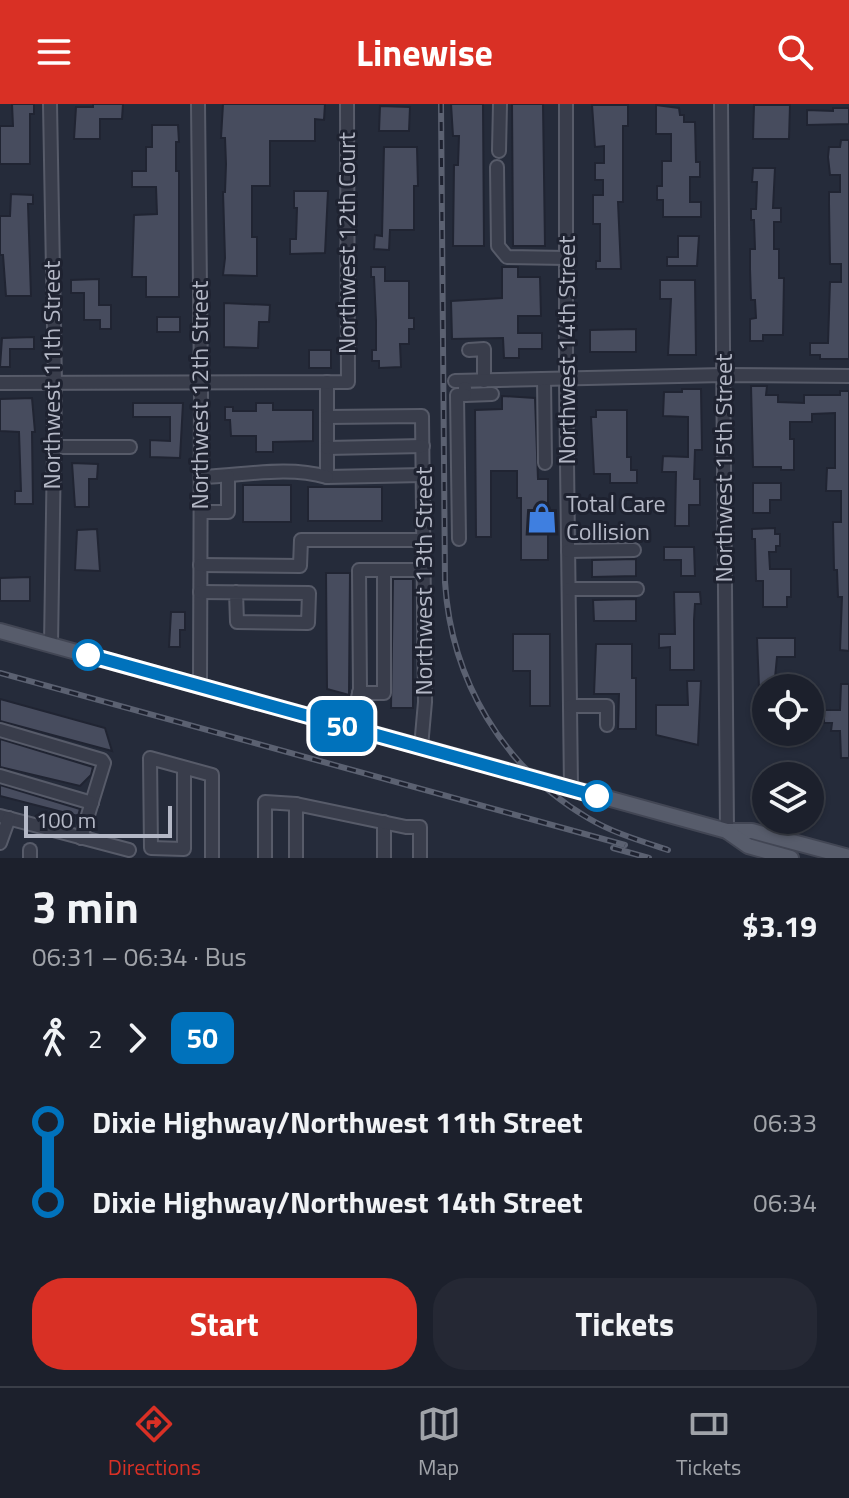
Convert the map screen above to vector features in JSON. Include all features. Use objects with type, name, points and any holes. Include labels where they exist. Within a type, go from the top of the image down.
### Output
[{"type":"main road","points":[[0,631],[727,831],[752,831],[849,857]]},
{"type":"main road","points":[[727,831],[748,846],[791,858]]},
{"type":"street","name":"Northwest 11th Street","points":[[50,104],[55,383],[51,645]]},
{"type":"street","name":"Northwest 12th Street","points":[[198,104],[200,686]]},
{"type":"street","name":"Northwest 12th Court","points":[[327,382],[348,382],[347,104]]},
{"type":"street","points":[[499,151],[500,104]]},
{"type":"street","name":"Northwest 14th Street","points":[[566,104],[571,788]]},
{"type":"street","name":"Northwest 15th Street","points":[[721,104],[727,831]]},
{"type":"street","points":[[497,167],[498,246],[501,251],[507,257],[566,258]]},
{"type":"street","points":[[469,350],[484,349],[484,381]]},
{"type":"street","points":[[459,539],[457,395],[462,386],[484,381],[544,379],[849,376]]},
{"type":"street","points":[[544,379],[545,463]]},
{"type":"street","points":[[0,383],[327,382],[327,477]]},
{"type":"street","points":[[462,386],[492,394]]},
{"type":"street","name":"Northwest 13th Street","points":[[327,417],[422,416],[425,702],[421,747]]},
{"type":"street","points":[[327,448],[423,446]]},
{"type":"street","points":[[54,447],[130,447]]},
{"type":"street","points":[[201,477],[228,476],[240,472],[310,472],[327,477],[423,475]]},
{"type":"street","points":[[201,512],[228,512],[228,476]]},
{"type":"street","points":[[200,565],[300,566],[301,540],[424,540]]},
{"type":"street","points":[[568,551],[634,550]]},
{"type":"street","points":[[351,728],[359,693],[359,570],[424,570]]},
{"type":"street","points":[[359,693],[384,693],[384,570]]},
{"type":"street","points":[[569,589],[637,589]]},
{"type":"street","points":[[200,592],[236,592],[309,593],[308,623],[237,622],[236,592]]},
{"type":"street","points":[[570,706],[607,706],[607,725]]},
{"type":"street","points":[[0,730],[102,760],[104,763],[81,838]]},
{"type":"street","points":[[184,768],[184,854],[151,848],[150,758],[212,775],[212,858]]},
{"type":"street","points":[[0,776],[92,803]]},
{"type":"street","points":[[265,858],[265,802],[296,804],[406,827],[420,827],[420,858]]},
{"type":"street","points":[[296,804],[296,858]]},
{"type":"street","points":[[0,843],[4,817],[129,850]]},
{"type":"street","points":[[384,822],[384,858]]},
{"type":"building","points":[[12,104],[34,104],[34,114],[30,114],[30,164],[0,164],[0,126],[13,126]]},
{"type":"building","points":[[93,104],[123,104],[122,119],[100,119],[100,139],[74,139],[76,107],[93,107]]},
{"type":"building","points":[[223,104],[325,104],[324,120],[315,119],[315,141],[270,141],[270,186],[252,186],[252,237],[257,237],[257,276],[223,275],[226,164],[225,138],[221,138]]},
{"type":"building","points":[[451,104],[483,104],[484,246],[453,246],[454,165],[458,165],[459,136],[453,136]]},
{"type":"building","points":[[512,104],[543,104],[545,246],[513,246]]},
{"type":"building","points":[[592,105],[628,105],[628,126],[623,126],[623,202],[618,202],[621,269],[596,269],[596,261],[600,261],[600,224],[593,224],[593,195],[603,195],[603,180],[595,180],[595,163],[604,163],[604,146],[595,147]]},
{"type":"building","points":[[656,105],[679,108],[684,122],[695,122],[696,162],[700,162],[700,177],[690,177],[690,202],[701,202],[701,217],[663,217],[663,200],[657,200],[657,186],[662,186],[662,161],[671,161],[671,134],[656,134]]},
{"type":"building","points":[[754,105],[790,105],[789,139],[753,139]]},
{"type":"building","points":[[380,106],[410,107],[409,131],[379,131]]},
{"type":"building","points":[[833,108],[849,108],[849,124],[807,125],[807,110],[833,111]]},
{"type":"building","points":[[152,125],[178,125],[179,297],[146,297],[146,277],[132,277],[134,215],[157,214],[156,187],[132,187],[132,171],[146,171],[146,147],[152,147]]},
{"type":"building","points":[[841,140],[849,140],[849,359],[820,359],[820,355],[810,355],[810,343],[828,343],[830,282],[841,282],[841,264],[830,264],[829,204],[829,192],[840,192],[840,175],[830,175],[828,157],[829,147],[840,147]]},
{"type":"building","points":[[384,147],[417,147],[418,186],[414,186],[414,230],[390,230],[389,250],[374,249],[375,235],[382,236]]},
{"type":"building","points":[[753,168],[775,168],[773,208],[781,208],[781,222],[774,222],[774,249],[779,249],[779,278],[784,278],[783,335],[763,335],[763,341],[750,341],[750,319],[756,318],[755,300],[751,300],[750,269],[750,249],[755,249],[751,209],[756,209],[757,182],[752,182]]},
{"type":"building","points":[[294,191],[328,191],[325,253],[290,254],[290,239],[296,239]]},
{"type":"building","points":[[11,194],[33,195],[33,204],[28,204],[31,296],[6,296],[3,255],[0,255],[0,216],[10,216]]},
{"type":"building","points":[[678,236],[699,236],[697,266],[667,266],[667,257],[678,257]]},
{"type":"building","points":[[371,267],[385,267],[385,281],[409,281],[409,318],[414,318],[414,329],[409,329],[409,344],[400,344],[401,367],[379,368],[379,361],[372,361],[372,350],[376,350],[376,321]]},
{"type":"building","points":[[502,267],[518,267],[518,277],[540,277],[541,316],[518,316],[518,333],[542,333],[542,349],[519,349],[519,358],[504,358],[503,338],[452,339],[451,301],[502,298]]},
{"type":"building","points":[[99,279],[99,305],[111,305],[111,329],[100,329],[100,320],[84,320],[84,293],[71,293],[71,280]]},
{"type":"building","points":[[660,280],[695,280],[696,355],[668,355],[671,299],[660,299]]},
{"type":"building","points":[[224,303],[270,305],[269,322],[259,322],[258,348],[224,347]]},
{"type":"building","points":[[157,317],[180,317],[180,332],[157,332]]},
{"type":"building","points":[[636,329],[636,352],[590,352],[590,330]]},
{"type":"building","points":[[34,337],[34,349],[10,349],[10,367],[0,367],[2,338]]},
{"type":"building","points":[[309,350],[331,350],[331,368],[309,368]]},
{"type":"building","points":[[751,386],[767,386],[766,395],[778,395],[778,402],[804,403],[804,395],[840,395],[840,391],[849,391],[849,651],[840,650],[842,597],[838,597],[837,570],[834,570],[833,522],[841,522],[841,491],[826,491],[827,468],[835,468],[835,413],[812,414],[812,422],[790,422],[790,439],[794,439],[794,470],[753,467]]},
{"type":"building","points":[[682,389],[701,389],[702,450],[695,450],[694,479],[700,479],[700,505],[689,505],[689,526],[675,526],[676,472],[662,472],[663,456],[688,457],[688,417],[663,416],[664,392],[682,392]]},
{"type":"building","points":[[502,396],[535,398],[538,479],[548,479],[548,560],[521,560],[521,498],[517,498],[517,471],[491,471],[491,537],[476,537],[475,410],[502,409]]},
{"type":"building","points":[[32,398],[35,432],[32,432],[33,504],[15,504],[15,491],[21,491],[19,432],[0,431],[0,399]]},
{"type":"building","points":[[133,403],[183,403],[180,458],[150,457],[150,440],[170,441],[170,417],[133,417]]},
{"type":"building","points":[[256,403],[273,403],[273,410],[313,410],[313,441],[273,442],[273,452],[256,452],[256,436],[231,436],[230,420],[225,420],[225,407],[233,407],[233,411],[256,411]]},
{"type":"building","points":[[596,410],[627,410],[627,457],[631,457],[631,470],[637,470],[637,483],[610,483],[610,474],[594,474],[591,417],[596,417]]},
{"type":"building","points":[[72,463],[98,464],[97,479],[89,479],[89,507],[75,507]]},
{"type":"building","points":[[753,483],[781,483],[781,500],[770,500],[770,513],[753,513]]},
{"type":"building","points":[[243,485],[291,485],[291,522],[243,522]]},
{"type":"building","points":[[308,487],[382,487],[382,521],[308,521]]},
{"type":"building","points":[[775,528],[775,534],[780,534],[780,546],[776,546],[776,552],[769,552],[770,569],[791,569],[791,597],[787,597],[787,607],[763,607],[763,581],[756,581],[752,529]]},
{"type":"building","points":[[97,529],[100,571],[75,570],[77,530]]},
{"type":"building","points":[[664,547],[694,547],[695,576],[681,576],[681,560],[664,560]]},
{"type":"building","points":[[636,559],[636,576],[592,577],[592,560]]},
{"type":"building","points":[[326,573],[350,573],[349,695],[327,689]]},
{"type":"building","points":[[30,577],[30,601],[0,601],[0,578]]},
{"type":"building","points":[[393,579],[413,579],[413,708],[391,708]]},
{"type":"building","points":[[674,592],[700,592],[701,604],[695,604],[694,670],[670,670],[670,647],[659,648],[659,634],[675,634]]},
{"type":"building","points":[[636,599],[636,621],[594,621],[593,600]]},
{"type":"building","points":[[171,612],[185,612],[185,630],[180,630],[180,647],[169,647]]},
{"type":"building","points":[[513,634],[550,634],[550,706],[530,706],[530,671],[513,671]]},
{"type":"building","points":[[757,638],[795,638],[795,657],[777,657],[775,674],[758,674]]},
{"type":"building","points":[[596,644],[632,644],[636,729],[618,729],[619,694],[594,694]]},
{"type":"building","points":[[687,681],[701,681],[698,745],[656,735],[656,705],[688,705]]},
{"type":"building","points":[[841,684],[849,684],[849,758],[841,758],[840,731],[831,731],[832,723],[824,723],[824,710],[840,710]]},
{"type":"building","points":[[0,699],[105,728],[112,751],[0,721]]},
{"type":"building","points":[[0,739],[93,767],[91,775],[80,786],[0,767]]},
{"type":"building","points":[[0,785],[80,809],[78,816],[0,796]]},
{"type":"railway","points":[[441,104],[445,582],[449,618],[458,653],[470,687],[487,718],[531,774],[558,798],[588,818],[668,850]]},
{"type":"railway","points":[[0,673],[625,845]]},
{"type":"railway","points":[[613,848],[649,858]]},
{"type":"bus line","name":"50","points":[[88,655],[597,796]]},
{"type":"place","name":"Total Care Collision","points":[[542,518]]}]
